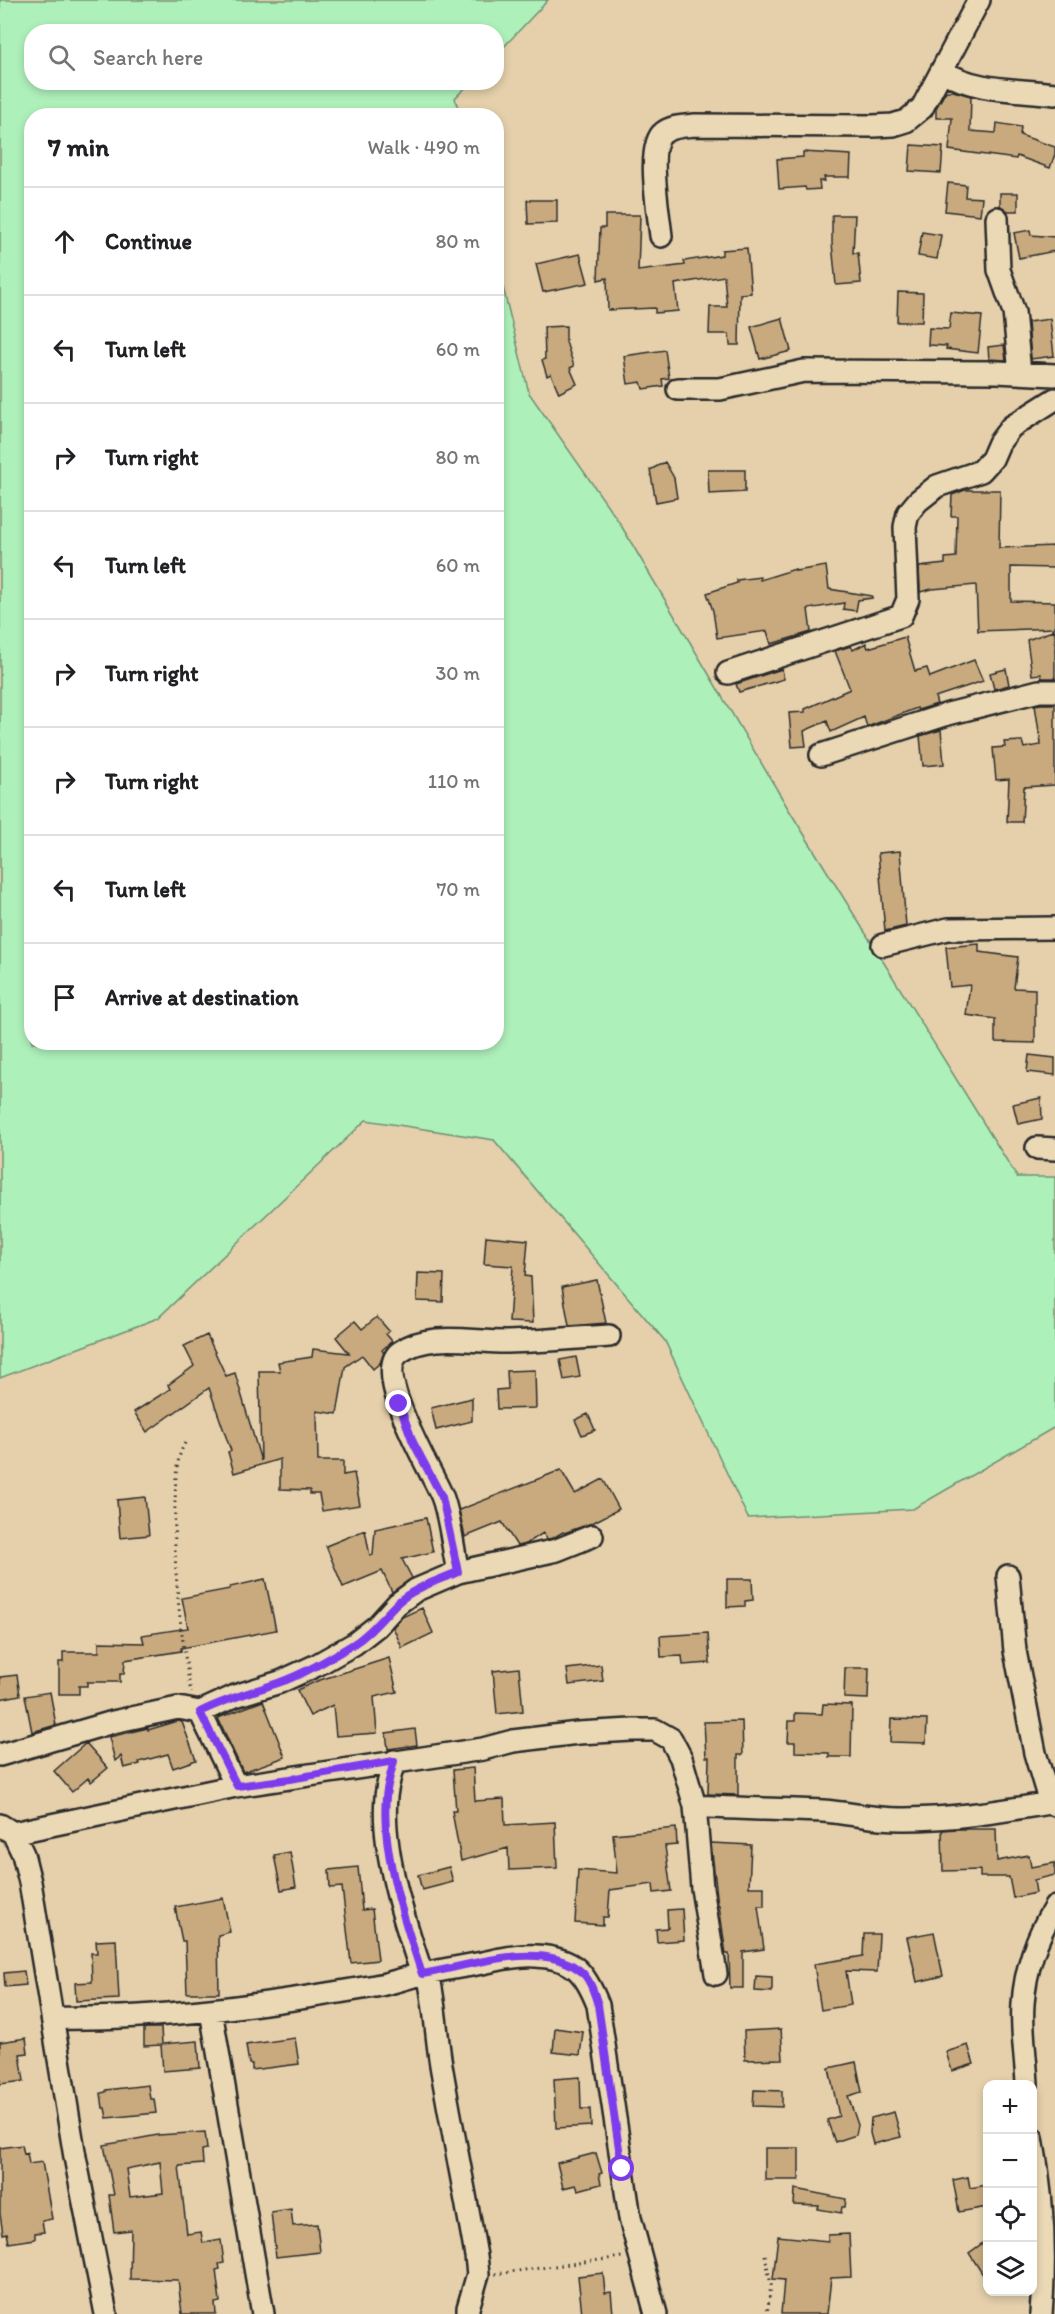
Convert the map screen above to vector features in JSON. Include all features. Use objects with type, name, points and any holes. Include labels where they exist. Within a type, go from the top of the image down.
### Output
[{"type":"street","points":[[661,236],[654,156],[656,142],[662,133],[680,126],[695,125],[811,127],[893,125],[906,121],[922,108],[980,0]]},
{"type":"street","points":[[943,71],[957,81],[976,86],[1055,94]]},
{"type":"street","points":[[997,218],[999,270],[1014,312],[1020,373]]},
{"type":"street","points":[[678,389],[720,389],[804,371],[1055,375]]},
{"type":"street","points":[[728,674],[901,616],[908,599],[905,527],[908,513],[918,501],[937,486],[981,471],[992,459],[999,443],[1011,427],[1055,399]]},
{"type":"street","points":[[820,755],[948,714],[1039,691],[1055,691]]},
{"type":"street","points":[[883,945],[948,929],[1055,928]]},
{"type":"street","points":[[458,1572],[442,1497],[413,1442],[399,1404],[394,1378],[395,1358],[400,1352],[417,1345],[440,1340],[506,1342],[609,1336]]},
{"type":"street","points":[[0,1755],[113,1722],[178,1708],[197,1711],[280,1682],[354,1644],[377,1626],[397,1604],[416,1590],[458,1572],[557,1550],[592,1536]]},
{"type":"street","points":[[695,1806],[826,1811],[878,1819],[906,1820],[1052,1804],[1035,1753],[1015,1651],[1008,1576]]},
{"type":"street","points":[[197,1711],[237,1786]]},
{"type":"street","points":[[106,2314],[75,2157],[30,1882],[23,1854],[7,1829],[237,1786],[483,1749],[524,1740],[578,1733],[656,1730],[671,1739],[681,1758],[695,1806],[702,1888],[716,1974]]},
{"type":"street","points":[[394,1761],[386,1797],[393,1871],[404,1920],[432,1994],[437,2039],[478,2274],[468,2314]]},
{"type":"street","points":[[1027,2080],[1023,2005],[1029,1968],[1043,1926],[1055,1907]]},
{"type":"street","points":[[53,2018],[107,2018],[211,2011],[377,1986],[425,1973],[510,1957],[537,1956],[561,1961],[579,1969],[589,1981],[598,2005],[630,2218],[656,2314]]},
{"type":"street","points":[[211,2011],[263,2314]]},
{"type":"street","points":[[1037,2176],[1042,2214],[1044,2278],[1041,2314]]},
{"type":"path","points":[[185,1443],[178,1456],[174,1538],[179,1624],[197,1711]]},
{"type":"path","points":[[478,2274],[507,2274],[640,2255]]},
{"type":"path","points":[[765,2255],[771,2285],[767,2314]]},
{"type":"green space","points":[[0,0],[548,0],[504,47],[504,24],[24,24],[24,90],[463,90],[455,98],[458,108],[24,108],[24,1050],[504,1050],[504,291],[529,393],[619,522],[789,810],[1017,1177],[1055,1177],[1055,1427],[913,1509],[748,1518],[665,1341],[494,1140],[366,1120],[158,1318],[0,1378]]},
{"type":"building","points":[[946,91],[971,96],[970,131],[996,133],[997,123],[1021,127],[1020,135],[1055,147],[1050,168],[1017,156],[1016,159],[949,150],[952,118],[936,118],[936,108]]},
{"type":"building","points":[[911,145],[943,147],[941,173],[909,171]]},
{"type":"building","points":[[803,152],[851,155],[850,177],[824,177],[825,181],[819,181],[820,189],[806,190],[805,187],[779,189],[777,159],[803,157]]},
{"type":"building","points":[[948,183],[966,185],[965,197],[982,198],[980,215],[945,211]]},
{"type":"building","points":[[1000,193],[1018,193],[1018,211],[1008,211],[1000,206]]},
{"type":"building","points":[[527,200],[557,200],[557,223],[528,224]]},
{"type":"building","points":[[605,215],[640,215],[638,271],[685,265],[684,261],[722,255],[722,250],[747,248],[751,293],[740,294],[739,345],[730,345],[729,334],[709,334],[710,307],[727,307],[724,276],[675,284],[678,311],[655,313],[655,308],[608,310],[607,278],[598,280],[600,228],[605,228]]},
{"type":"building","points":[[832,215],[855,215],[853,253],[858,253],[861,283],[836,285]]},
{"type":"building","points":[[1030,230],[1031,235],[1055,237],[1055,251],[1019,258],[1014,233]]},
{"type":"building","points":[[922,232],[941,235],[937,259],[918,256]]},
{"type":"building","points":[[580,254],[588,283],[543,292],[536,264]]},
{"type":"building","points":[[898,292],[923,293],[922,322],[897,322]]},
{"type":"building","points":[[951,313],[982,316],[978,353],[946,349],[947,346],[928,345],[929,328],[949,329]]},
{"type":"building","points":[[782,318],[791,351],[760,359],[751,327]]},
{"type":"building","points":[[1050,319],[1054,356],[1031,359],[1028,322]]},
{"type":"building","points":[[566,326],[566,342],[574,366],[570,368],[577,384],[559,393],[551,374],[547,376],[542,360],[545,359],[544,327]]},
{"type":"building","points":[[1004,345],[1006,360],[989,359],[988,347]]},
{"type":"building","points":[[665,350],[669,378],[662,379],[663,386],[643,389],[641,382],[628,384],[624,356]]},
{"type":"building","points":[[665,462],[674,478],[677,498],[656,502],[650,470]]},
{"type":"building","points":[[708,470],[745,470],[745,492],[709,494]]},
{"type":"building","points":[[965,490],[1000,490],[999,548],[1055,546],[1055,568],[1011,567],[1011,601],[1055,602],[1055,628],[978,631],[976,585],[920,592],[919,567],[945,564],[945,558],[956,557],[957,516],[951,516],[952,495]]},
{"type":"building","points":[[826,566],[829,589],[872,596],[872,598],[858,600],[856,611],[843,609],[844,603],[808,609],[811,632],[771,644],[767,631],[717,638],[713,611],[707,593],[737,583],[737,580],[760,577],[760,580],[795,569],[795,571]]},
{"type":"building","points":[[1055,630],[1055,678],[1042,678],[1041,674],[1032,675],[1027,640]]},
{"type":"building","points":[[905,637],[915,671],[927,668],[930,677],[974,660],[983,681],[935,697],[937,704],[918,710],[917,708],[867,727],[864,717],[831,732],[827,721],[804,731],[806,746],[792,747],[789,713],[805,712],[805,709],[850,689],[835,651],[851,646],[853,650],[866,643],[868,648]]},
{"type":"building","points":[[782,669],[784,679],[739,692],[736,684]]},
{"type":"building","points":[[1006,669],[1009,685],[994,689],[990,673]]},
{"type":"building","points":[[1055,704],[1055,785],[1024,787],[1022,822],[1007,822],[1009,779],[996,780],[993,748],[1005,747],[1004,742],[1022,741],[1024,748],[1041,745],[1035,705]]},
{"type":"building","points":[[941,730],[944,764],[923,766],[920,736]]},
{"type":"building","points":[[900,851],[906,926],[885,931],[878,853]]},
{"type":"building","points":[[979,944],[979,952],[1018,957],[1014,988],[1035,989],[1035,1043],[995,1042],[995,1019],[966,1015],[970,985],[950,987],[946,947]]},
{"type":"building","points":[[1029,1055],[1055,1058],[1055,1075],[1027,1072]]},
{"type":"building","points":[[1041,1098],[1042,1119],[1018,1124],[1013,1104]]},
{"type":"building","points":[[486,1236],[528,1240],[525,1276],[531,1277],[533,1323],[509,1322],[513,1266],[484,1264]]},
{"type":"building","points":[[418,1273],[444,1274],[443,1302],[417,1301]]},
{"type":"building","points":[[597,1280],[606,1323],[569,1326],[562,1287]]},
{"type":"building","points":[[377,1317],[389,1331],[386,1334],[392,1341],[382,1350],[384,1353],[380,1363],[373,1369],[362,1355],[345,1367],[337,1414],[317,1411],[318,1461],[343,1461],[343,1475],[354,1473],[360,1505],[322,1511],[319,1494],[310,1494],[310,1490],[280,1489],[280,1459],[234,1473],[228,1452],[231,1451],[209,1388],[147,1432],[134,1412],[170,1389],[168,1385],[194,1366],[184,1346],[207,1335],[226,1376],[235,1373],[261,1461],[259,1371],[280,1371],[278,1362],[312,1357],[313,1349],[349,1353],[336,1337],[355,1321],[362,1329]]},
{"type":"building","points":[[576,1357],[580,1377],[564,1380],[560,1360]]},
{"type":"building","points":[[535,1370],[536,1408],[497,1409],[496,1390],[508,1389],[507,1371]]},
{"type":"building","points":[[472,1398],[472,1421],[436,1430],[431,1408]]},
{"type":"building","points":[[588,1414],[595,1430],[582,1435],[575,1420]]},
{"type":"building","points":[[561,1470],[575,1494],[603,1479],[619,1509],[592,1523],[563,1532],[553,1538],[547,1539],[543,1533],[526,1544],[517,1546],[502,1522],[465,1537],[459,1510]]},
{"type":"building","points":[[145,1497],[149,1535],[120,1538],[117,1500]]},
{"type":"building","points":[[426,1518],[433,1552],[402,1559],[412,1578],[392,1592],[382,1571],[343,1587],[326,1546],[365,1530],[370,1556],[373,1555],[375,1529]]},
{"type":"building","points":[[265,1579],[276,1630],[181,1648],[181,1651],[125,1660],[124,1674],[120,1674],[120,1682],[87,1682],[87,1686],[79,1686],[79,1694],[59,1694],[59,1662],[63,1662],[63,1652],[99,1652],[99,1642],[144,1643],[142,1635],[188,1628],[182,1598],[230,1589],[230,1587]]},
{"type":"building","points":[[727,1579],[752,1579],[753,1600],[745,1601],[745,1606],[727,1607]]},
{"type":"building","points":[[422,1608],[433,1633],[402,1648],[393,1627],[402,1617]]},
{"type":"building","points":[[708,1633],[710,1663],[683,1665],[682,1656],[661,1657],[660,1636]]},
{"type":"building","points":[[389,1658],[397,1692],[374,1697],[377,1733],[336,1736],[333,1705],[310,1716],[297,1690],[317,1681]]},
{"type":"building","points":[[601,1665],[603,1681],[569,1685],[567,1669]]},
{"type":"building","points":[[519,1668],[523,1711],[497,1714],[493,1671]]},
{"type":"building","points":[[845,1668],[869,1668],[868,1699],[844,1698]]},
{"type":"building","points":[[17,1675],[20,1695],[0,1699],[0,1677]]},
{"type":"building","points":[[50,1692],[56,1725],[32,1732],[25,1696]]},
{"type":"building","points":[[263,1701],[285,1757],[243,1772],[218,1718]]},
{"type":"building","points":[[823,1704],[852,1705],[851,1757],[829,1757],[829,1753],[795,1752],[795,1742],[788,1742],[789,1721],[795,1721],[795,1713],[822,1714]]},
{"type":"building","points":[[891,1719],[927,1720],[926,1743],[890,1742]]},
{"type":"building","points":[[178,1721],[182,1722],[196,1760],[173,1768],[168,1754],[124,1768],[121,1756],[115,1761],[109,1737],[148,1728],[148,1730]]},
{"type":"building","points":[[742,1721],[743,1755],[738,1755],[738,1795],[708,1794],[709,1757],[706,1757],[704,1722]]},
{"type":"building","points":[[415,1729],[417,1745],[388,1749],[386,1733]]},
{"type":"building","points":[[86,1743],[108,1768],[91,1782],[88,1778],[72,1792],[54,1771]]},
{"type":"building","points":[[473,1768],[475,1801],[504,1799],[505,1825],[555,1822],[557,1868],[509,1870],[508,1848],[461,1861],[452,1811],[456,1811],[453,1770]]},
{"type":"building","points":[[676,1828],[677,1845],[665,1846],[671,1891],[654,1893],[653,1884],[610,1890],[608,1917],[603,1917],[603,1925],[575,1923],[578,1870],[617,1873],[613,1834]]},
{"type":"building","points":[[996,1829],[997,1861],[1029,1855],[1031,1867],[1055,1863],[1055,1875],[1034,1880],[1036,1893],[1013,1898],[1009,1877],[980,1877],[980,1870],[943,1871],[942,1830]]},
{"type":"building","points":[[711,1843],[751,1845],[749,1887],[764,1887],[764,1906],[758,1906],[764,1949],[743,1952],[743,1988],[730,1988],[729,1954],[726,1954],[718,1905]]},
{"type":"building","points":[[290,1852],[296,1887],[281,1890],[274,1855]]},
{"type":"building","points":[[358,1867],[362,1910],[372,1909],[378,1960],[351,1963],[342,1887],[330,1888],[329,1870]]},
{"type":"building","points":[[449,1867],[453,1882],[422,1890],[418,1875]]},
{"type":"building","points":[[223,1898],[230,1932],[218,1935],[219,1993],[187,1993],[185,1941],[182,1941],[175,1907]]},
{"type":"building","points":[[682,1909],[684,1940],[657,1942],[656,1929],[668,1928],[667,1910]]},
{"type":"building","points":[[934,1932],[943,1976],[917,1982],[907,1937]]},
{"type":"building","points":[[864,1934],[879,1934],[877,1972],[846,1971],[851,2005],[821,2010],[814,1964],[863,1956]]},
{"type":"building","points":[[116,1940],[119,1999],[76,2001],[75,1983],[92,1982],[91,1953],[97,1953],[96,1941]]},
{"type":"building","points":[[24,1971],[26,1985],[5,1987],[4,1973]]},
{"type":"building","points":[[756,1976],[772,1977],[772,1992],[755,1991]]},
{"type":"building","points":[[144,2028],[161,2028],[162,2044],[198,2041],[200,2068],[163,2071],[161,2045],[144,2046]]},
{"type":"building","points":[[555,2028],[583,2032],[580,2055],[553,2052]]},
{"type":"building","points":[[781,2029],[783,2059],[745,2060],[744,2031]]},
{"type":"building","points":[[26,2038],[28,2053],[20,2054],[24,2081],[0,2084],[0,2042]]},
{"type":"building","points":[[295,2038],[299,2064],[252,2070],[246,2045]]},
{"type":"building","points":[[968,2045],[974,2064],[952,2071],[946,2052]]},
{"type":"building","points":[[856,2062],[862,2092],[848,2096],[858,2125],[856,2135],[835,2142],[827,2120],[839,2116],[829,2068]]},
{"type":"building","points":[[580,2077],[581,2109],[590,2109],[591,2126],[556,2128],[554,2079]]},
{"type":"building","points":[[148,2085],[150,2099],[154,2099],[156,2113],[107,2118],[101,2093],[106,2090]]},
{"type":"building","points":[[754,2090],[782,2091],[782,2107],[753,2106]]},
{"type":"building","points":[[894,2112],[901,2137],[873,2144],[870,2133],[871,2118]]},
{"type":"building","points":[[205,2132],[207,2149],[202,2150],[203,2164],[179,2166],[187,2234],[201,2232],[203,2243],[221,2240],[224,2263],[219,2264],[220,2269],[216,2270],[220,2302],[215,2303],[216,2314],[182,2314],[178,2280],[130,2279],[131,2230],[114,2232],[109,2195],[114,2195],[104,2145],[158,2135]],"holes":[[[160,2162],[163,2193],[130,2197],[126,2169]]]},
{"type":"building","points":[[22,2145],[24,2154],[27,2153],[29,2164],[42,2162],[52,2219],[42,2221],[44,2232],[35,2233],[35,2239],[9,2243],[7,2233],[3,2234],[0,2214],[0,2148]]},
{"type":"building","points":[[765,2148],[799,2148],[799,2180],[765,2180]]},
{"type":"building","points":[[596,2153],[602,2173],[599,2174],[601,2184],[578,2190],[576,2185],[563,2188],[557,2163]]},
{"type":"building","points":[[968,2177],[970,2188],[983,2186],[983,2208],[959,2212],[953,2180]]},
{"type":"building","points":[[795,2189],[846,2199],[845,2207],[842,2207],[841,2213],[818,2209],[819,2206],[794,2205]]},
{"type":"building","points":[[291,2209],[293,2226],[317,2224],[320,2252],[276,2257],[271,2212]]},
{"type":"building","points":[[849,2234],[851,2277],[831,2278],[827,2314],[781,2314],[784,2280],[773,2279],[778,2236],[828,2241],[828,2235]]},
{"type":"building","points":[[983,2243],[983,2275],[969,2253]]},
{"type":"building","points":[[603,2273],[605,2293],[611,2292],[613,2314],[582,2314],[578,2276]]},
{"type":"route","points":[[399,1404],[413,1442],[442,1497],[458,1572],[416,1590],[397,1604],[377,1626],[354,1644],[316,1665],[280,1682],[235,1696],[200,1712],[237,1786],[394,1761],[386,1797],[388,1833],[393,1871],[404,1920],[422,1974],[510,1957],[537,1956],[561,1961],[579,1969],[589,1981],[603,2028],[622,2169]]}]
